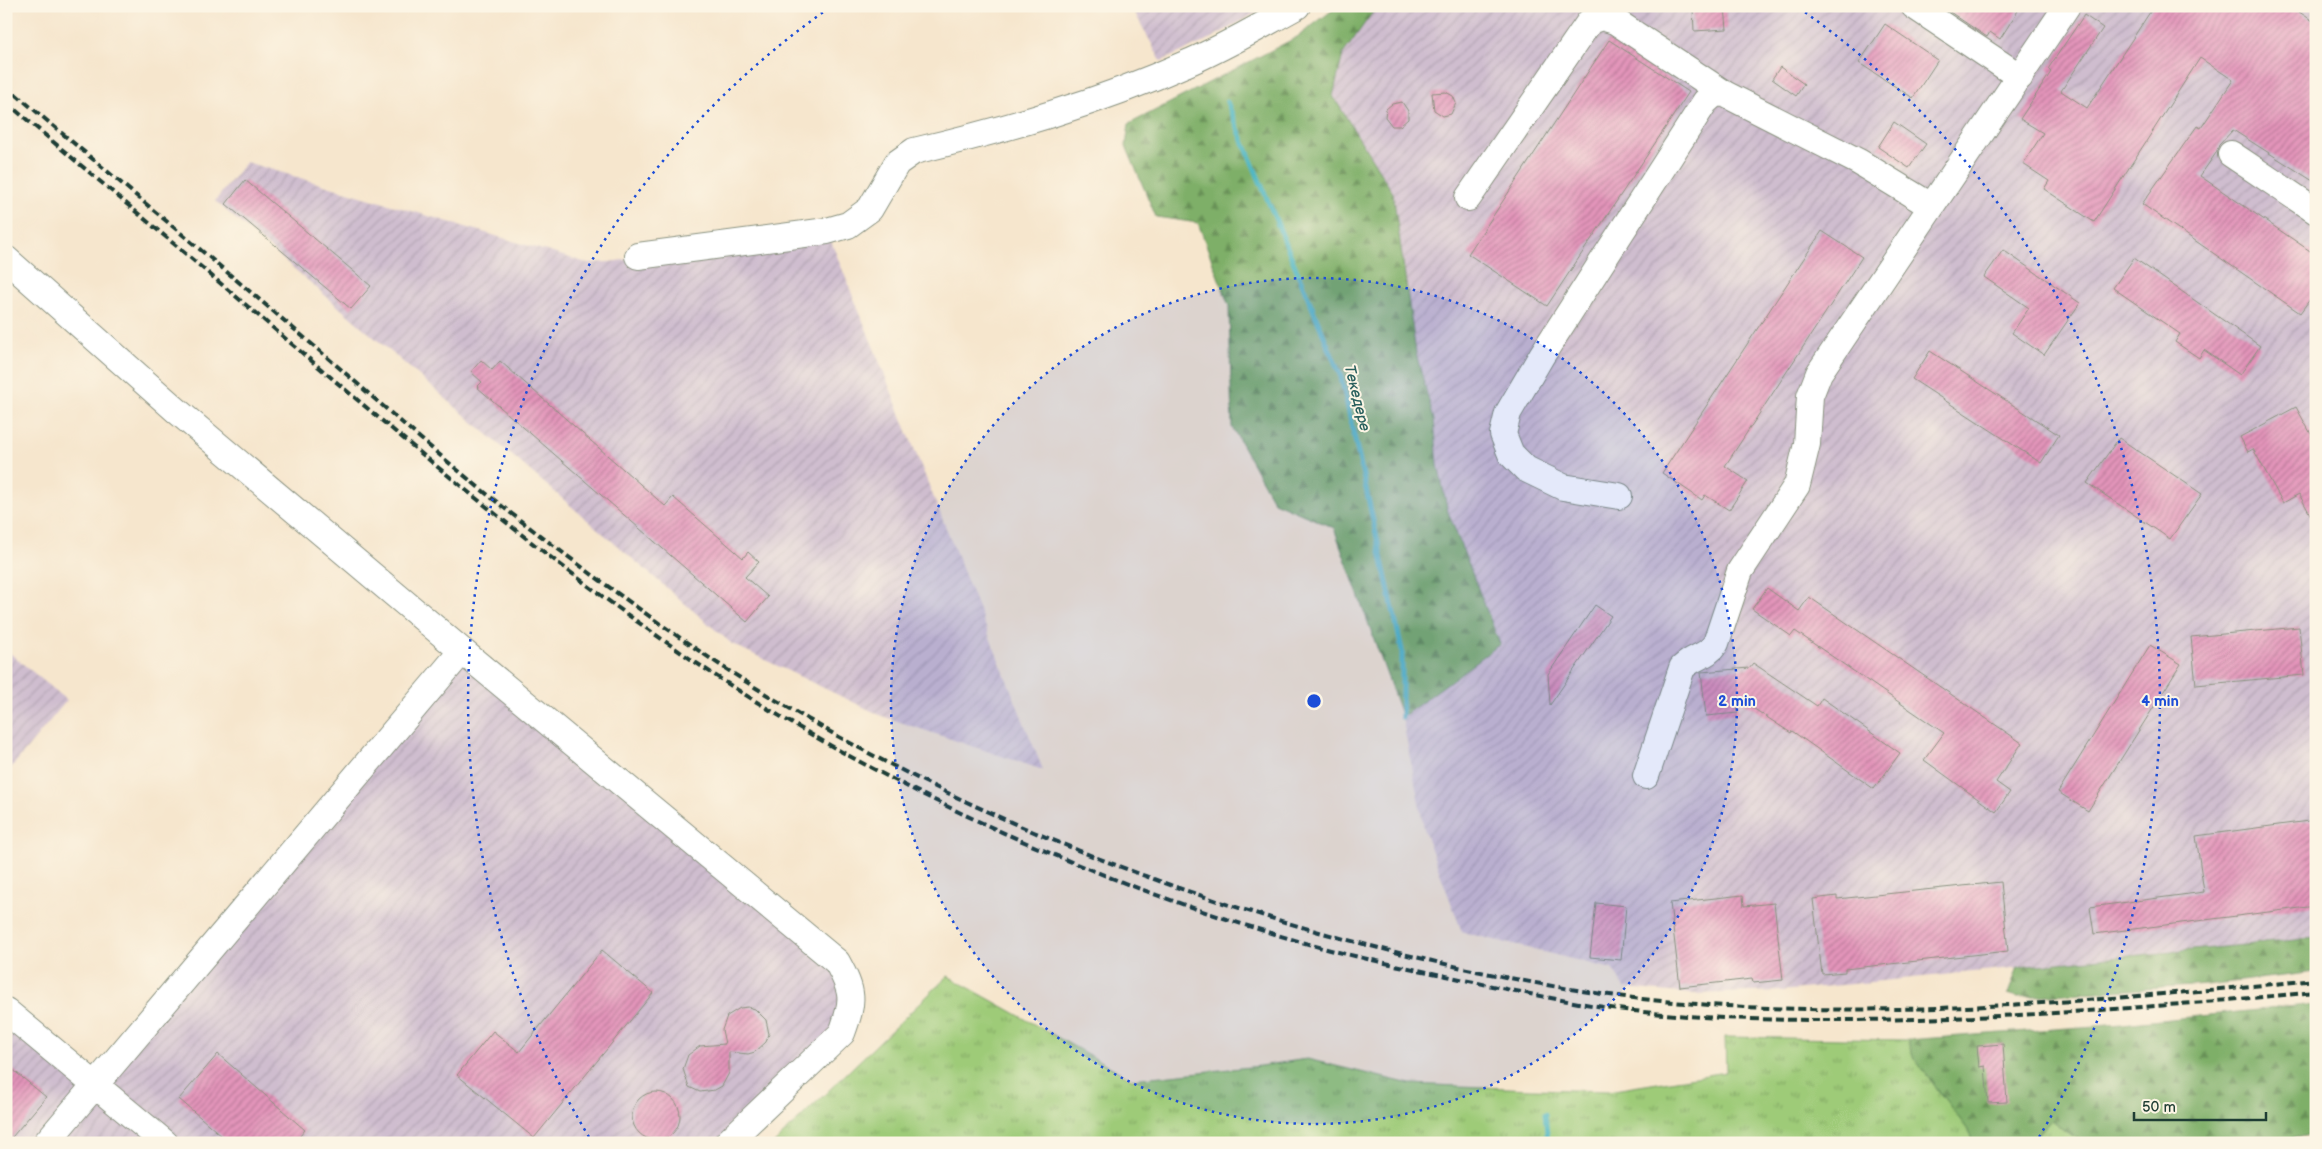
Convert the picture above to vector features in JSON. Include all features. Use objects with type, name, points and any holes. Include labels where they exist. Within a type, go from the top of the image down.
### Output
[{"type":"street","points":[[638,256],[828,230],[848,225],[870,209],[898,163],[914,151],[1043,117],[1118,91],[1186,64],[1297,6]]},
{"type":"street","points":[[1914,6],[2020,77]]},
{"type":"street","points":[[1646,776],[1682,668],[1690,660],[1710,653],[1716,643],[1740,571],[1797,485],[1807,444],[1810,396],[1819,373],[2067,6]]},
{"type":"street","points":[[1468,198],[1590,21],[1602,17],[1615,21],[1725,94],[1859,162],[1931,206]]},
{"type":"street","points":[[1619,496],[1563,487],[1526,468],[1511,454],[1503,434],[1508,413],[1542,355],[1705,102],[1715,93],[1725,94]]},
{"type":"street","points":[[2231,154],[2316,211]]},
{"type":"street","points":[[6,259],[176,410],[462,651],[837,962],[850,986],[851,1009],[842,1033],[727,1143]]},
{"type":"street","points":[[46,1143],[462,651]]},
{"type":"street","points":[[6,1011],[165,1143]]},
{"type":"shaded area","points":[[1131,6],[1268,6],[1204,42],[1161,61]]},
{"type":"shaded area","points":[[1377,6],[2316,6],[2316,938],[1781,991],[1692,994],[1625,988],[1612,969],[1462,932],[1425,833],[1402,717],[1500,644],[1448,512],[1438,465],[1434,420],[1416,353],[1333,96],[1343,54]]},
{"type":"shaded area","points":[[246,162],[587,263],[609,262],[827,231],[1043,770],[882,716],[732,644],[215,201]]},
{"type":"shaded area","points":[[6,650],[67,700],[6,774]]},
{"type":"shaded area","points":[[462,651],[837,962],[851,1009],[727,1143],[6,1143],[6,1011],[94,1084]]},
{"type":"green space","points":[[1338,6],[1377,6],[1343,54],[1333,96],[1393,193],[1416,353],[1434,420],[1438,465],[1448,512],[1500,644],[1402,717],[1334,528],[1274,502],[1232,427],[1229,306],[1198,223],[1156,217],[1126,146],[1129,124],[1297,37]]},
{"type":"green space","points":[[2316,938],[2316,972],[2207,985],[2018,997],[2008,994],[2018,967]]},
{"type":"green space","points":[[948,976],[1132,1079],[1260,1066],[1307,1059],[1410,1084],[1608,1091],[1726,1072],[1725,1037],[1907,1040],[1914,1058],[1968,1130],[1974,1143],[774,1143]]},
{"type":"green space","points":[[2316,1004],[2316,1134],[2269,1143],[2083,1143],[2051,1120],[2030,1143],[1974,1143],[1968,1130],[1914,1058],[1907,1040],[2122,1024]]},
{"type":"green space","points":[[2051,1120],[2083,1143],[2030,1143]]},
{"type":"building","points":[[1941,6],[2021,6],[2000,39],[1990,32],[1987,37]]},
{"type":"building","points":[[2154,6],[2290,6],[2316,23],[2316,183],[2233,130],[2219,145],[2216,153],[2200,176],[2316,255],[2316,291],[2300,313],[2142,204],[2197,126],[2201,128],[2233,80],[2200,58],[2094,222],[2044,189],[2049,181],[2023,164],[2043,133],[2020,119],[2051,72],[2048,69],[2084,15],[2103,28],[2061,91],[2087,108]]},
{"type":"building","points":[[1725,7],[1727,29],[1694,31],[1693,9]]},
{"type":"building","points":[[1885,24],[1938,60],[1913,98],[1859,63]]},
{"type":"building","points":[[1609,40],[1689,92],[1547,306],[1468,254]]},
{"type":"building","points":[[1780,67],[1804,84],[1796,96],[1772,79]]},
{"type":"building","points":[[1446,92],[1453,96],[1456,103],[1451,114],[1443,116],[1434,110],[1432,93]]},
{"type":"building","points":[[1402,102],[1408,111],[1408,119],[1400,126],[1392,126],[1385,117],[1386,109],[1392,104]]},
{"type":"building","points":[[1894,122],[1926,144],[1909,168],[1878,147]]},
{"type":"building","points":[[245,180],[371,286],[351,309],[226,204]]},
{"type":"building","points":[[1822,231],[1862,257],[1725,466],[1748,481],[1729,510],[1705,495],[1702,500],[1662,473]]},
{"type":"building","points":[[2003,250],[2080,303],[2044,355],[2012,333],[2029,308],[1984,277]]},
{"type":"building","points":[[2134,258],[2260,346],[2240,375],[2204,350],[2199,358],[2175,342],[2180,334],[2113,288]]},
{"type":"building","points":[[1930,351],[2059,435],[2041,463],[1912,379]]},
{"type":"building","points":[[481,360],[492,370],[500,361],[665,506],[673,497],[743,558],[748,552],[759,562],[745,577],[768,597],[747,622],[477,387],[482,382],[471,372]]},
{"type":"building","points":[[2296,407],[2316,443],[2316,525],[2299,494],[2283,503],[2253,449],[2248,452],[2240,437]]},
{"type":"building","points":[[2119,438],[2202,494],[2170,539],[2087,483]]},
{"type":"building","points":[[1767,588],[1799,611],[1809,597],[2022,743],[1996,782],[2010,792],[1996,812],[1924,760],[1944,733],[1795,631],[1791,636],[1752,609]]},
{"type":"building","points":[[1595,605],[1611,616],[1550,705],[1548,674]]},
{"type":"building","points":[[2299,627],[2304,675],[2196,685],[2191,637]]},
{"type":"building","points":[[2150,645],[2181,664],[2088,811],[2058,792]]},
{"type":"building","points":[[1753,663],[1817,706],[1822,698],[1900,753],[1874,789],[1792,731],[1791,733],[1736,697],[1738,713],[1706,716],[1701,672],[1749,668]]},
{"type":"building","points":[[2316,820],[2316,906],[2094,934],[2090,907],[2204,892],[2196,836]]},
{"type":"building","points":[[2001,882],[2008,951],[1845,969],[1845,972],[1822,974],[1813,899],[1837,896],[1837,899]]},
{"type":"building","points":[[1743,895],[1744,906],[1774,903],[1783,980],[1753,983],[1752,979],[1680,987],[1670,903]]},
{"type":"building","points":[[1596,903],[1626,906],[1621,960],[1590,957]]},
{"type":"building","points":[[602,950],[653,993],[534,1138],[457,1075],[493,1031],[519,1052]]},
{"type":"building","points":[[748,1007],[755,1009],[766,1020],[769,1034],[766,1042],[755,1052],[748,1054],[729,1052],[729,1073],[722,1086],[715,1090],[700,1092],[689,1087],[683,1069],[688,1055],[700,1046],[725,1044],[722,1030],[727,1016],[740,1008]]},
{"type":"building","points":[[2003,1044],[2007,1102],[1988,1103],[1985,1066],[1979,1067],[1977,1046]]},
{"type":"building","points":[[218,1054],[305,1130],[294,1143],[230,1143],[179,1099]]},
{"type":"building","points":[[6,1064],[46,1097],[7,1143],[6,1143]]},
{"type":"building","points":[[656,1092],[665,1094],[673,1099],[678,1107],[680,1116],[678,1125],[673,1133],[665,1138],[656,1140],[647,1138],[639,1133],[634,1125],[632,1116],[634,1107],[639,1099],[647,1094]]},
{"type":"waterway","name":"Текедере","points":[[1227,102],[1341,377],[1402,650],[1402,717]]},
{"type":"waterway","name":"Текедере","points":[[1545,1114],[1548,1143]]},
{"type":"railway","points":[[6,86],[276,313],[462,473],[536,533],[660,624],[711,659],[788,707],[867,752],[948,793],[1031,831],[1115,865],[1201,896],[1375,947],[1507,978],[1642,999],[1726,1006],[1810,1009],[1895,1009],[2064,1002],[2316,980]]},
{"type":"railway","points":[[6,102],[442,471],[543,552],[701,666],[771,711],[844,753],[919,792],[996,829],[1074,863],[1153,894],[1312,945],[1364,958],[1594,1006],[1667,1014],[1715,1018],[1788,1020],[1957,1018],[2196,1003],[2316,992]]}]
